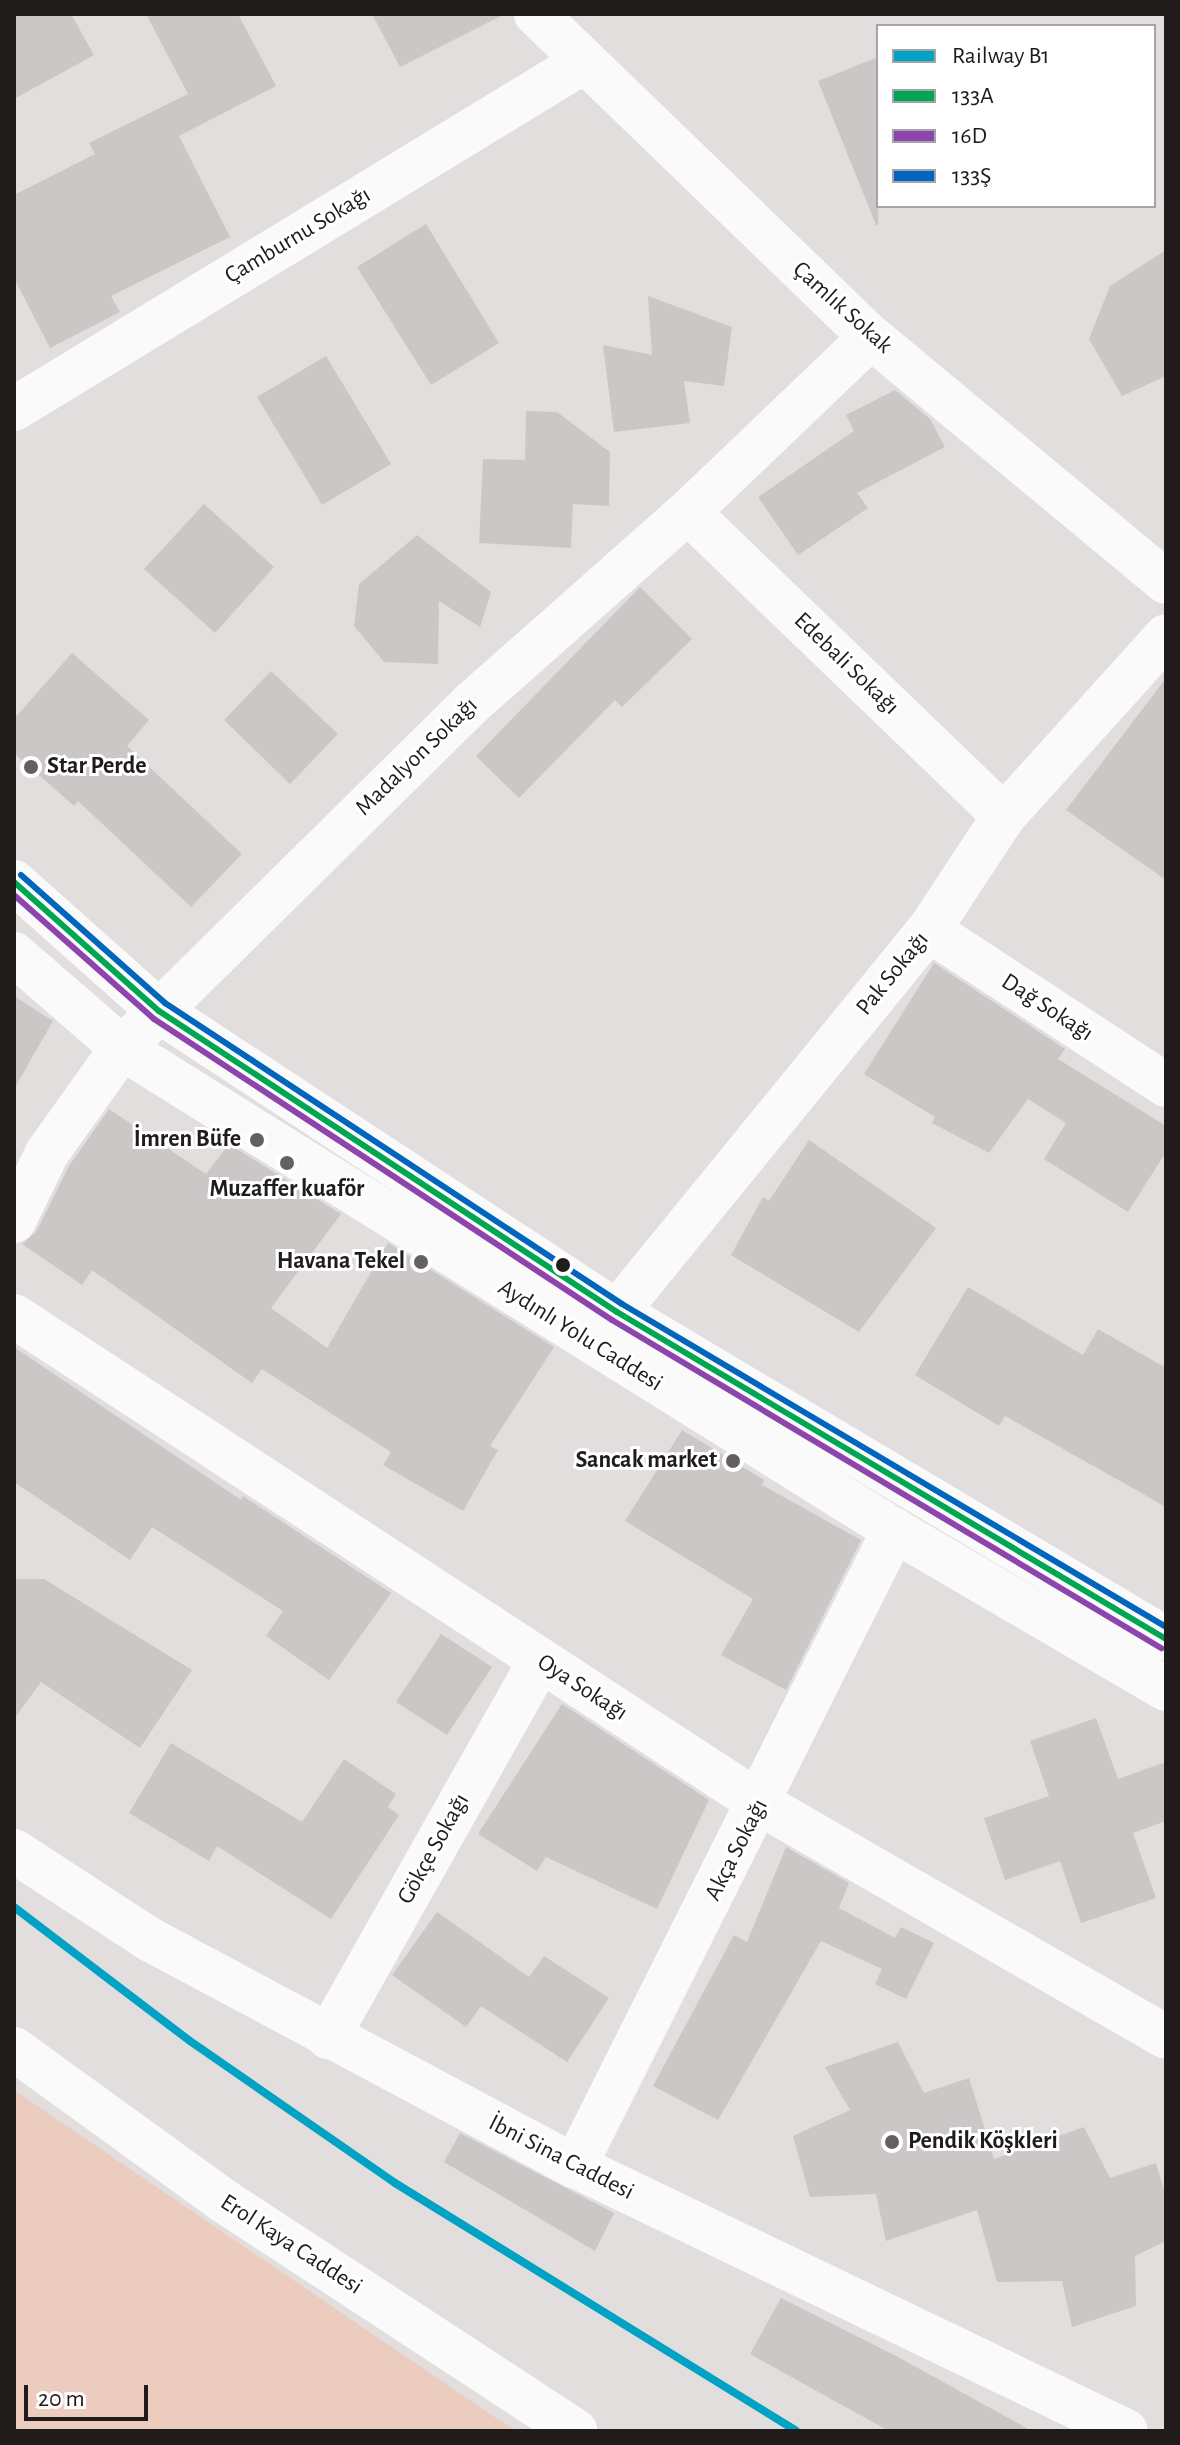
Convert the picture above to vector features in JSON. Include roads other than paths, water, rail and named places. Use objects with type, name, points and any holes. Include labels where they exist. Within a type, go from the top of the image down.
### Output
[{"type":"street","name":"Çamlık Sokak","points":[[536,14],[582,63],[871,337],[1166,582]]},
{"type":"street","name":"Çamburnu Sokağı","points":[[14,409],[582,63]]},
{"type":"street","name":"Madalyon Sokağı","points":[[14,1221],[30,1150],[122,1048],[473,702],[688,512],[871,337]]},
{"type":"street","name":"Edebali Sokağı","points":[[688,512],[1004,816]]},
{"type":"street","name":"Pak Sokağı","points":[[617,1312],[929,930],[1004,816],[1166,636]]},
{"type":"street","points":[[14,882],[159,1011],[617,1312],[1166,1639]]},
{"type":"street","name":"Dağ Sokağı","points":[[929,930],[1166,1085]]},
{"type":"street","name":"Aydınlı Yolu Caddesi","points":[[14,954],[122,1048],[894,1530],[1166,1689]]},
{"type":"street","name":"Oya Sokağı","points":[[14,1316],[761,1804],[1166,2037]]},
{"type":"street","name":"Akça Sokağı","points":[[575,2166],[761,1804],[894,1530]]},
{"type":"street","name":"Gökçe Sokağı","points":[[328,2037],[540,1661]]},
{"type":"street","name":"İbni Sina Caddesi","points":[[14,1851],[149,1939],[575,2166],[1126,2431]]},
{"type":"street","name":"Erol Kaya Caddesi","points":[[14,2049],[224,2201],[575,2431]]},
{"type":"rail line","name":"B1","points":[[14,1907],[190,2041],[395,2183],[796,2431]]},
{"type":"place","name":"Star Perde","points":[[31,767]]},
{"type":"place","name":"İmren Büfe","points":[[257,1140]]},
{"type":"place","name":"Muzaffer kuaför","points":[[287,1163]]},
{"type":"place","name":"Havana Tekel","points":[[421,1262]]},
{"type":"place","name":"Sancak market","points":[[733,1461]]},
{"type":"place","name":"Pendik Köşkleri","points":[[892,2142]]}]
